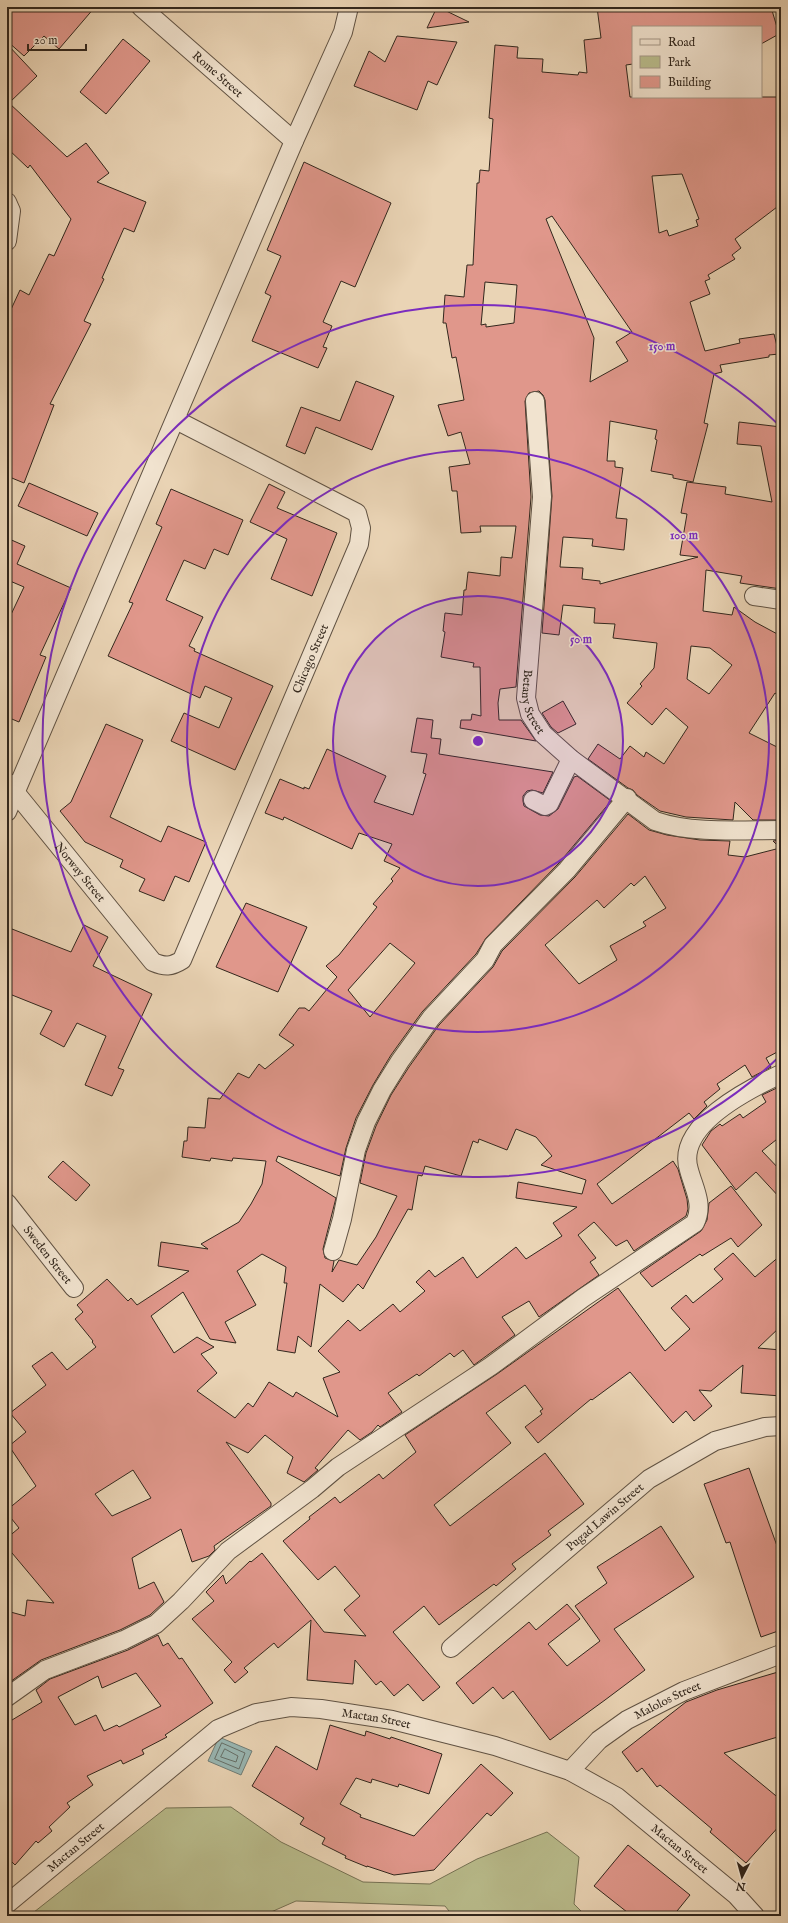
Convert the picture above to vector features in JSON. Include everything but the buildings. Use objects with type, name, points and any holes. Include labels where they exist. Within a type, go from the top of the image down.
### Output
[{"type":"street","name":"Rome Street","points":[[141,7],[294,141]]},
{"type":"street","points":[[7,812],[11,787],[176,420],[294,141],[343,32],[349,7]]},
{"type":"street","points":[[7,202],[11,211],[7,241]]},
{"type":"street","name":"Betany Street","points":[[534,401],[542,497],[526,698],[530,714],[543,734],[571,759],[627,798],[655,821],[669,826],[725,830],[781,830]]},
{"type":"street","name":"Chicago Street","points":[[153,962],[163,967],[170,966],[182,960],[359,544],[361,528],[357,513],[176,420]]},
{"type":"street","points":[[754,596],[781,600]]},
{"type":"street","points":[[532,800],[545,806],[549,804],[571,759]]},
{"type":"street","name":"Norway Street","points":[[11,787],[153,962]]},
{"type":"street","points":[[333,1251],[342,1219],[356,1150],[366,1122],[400,1061],[432,1018],[485,960],[493,945],[567,870],[627,798]]},
{"type":"street","points":[[7,1697],[45,1670],[124,1640],[156,1624],[228,1551],[312,1489],[338,1467],[491,1366],[583,1298],[695,1223],[700,1213],[700,1201],[688,1168],[687,1155],[693,1137],[719,1109],[757,1085],[781,1074]]},
{"type":"street","name":"Sweden Street","points":[[7,1203],[74,1288]]},
{"type":"street","name":"Pugad Lawin Street","points":[[451,1648],[649,1479],[715,1441],[765,1427],[781,1426]]},
{"type":"street","name":"Malolos Street","points":[[570,1771],[599,1740],[627,1720],[684,1692],[781,1654]]},
{"type":"street","name":"Mactan Street","points":[[7,1904],[218,1729],[256,1713],[292,1707],[321,1709],[392,1720],[495,1746],[570,1771],[617,1797],[736,1895],[755,1916]]},
{"type":"green space","points":[[231,1807],[281,1842],[363,1882],[430,1884],[477,1859],[547,1832],[579,1857],[574,1904],[586,1916],[453,1916],[445,1906],[296,1901],[262,1916],[29,1916],[166,1808]]},
{"type":"water","points":[[219,1737],[252,1751],[241,1775],[208,1761]]}]
